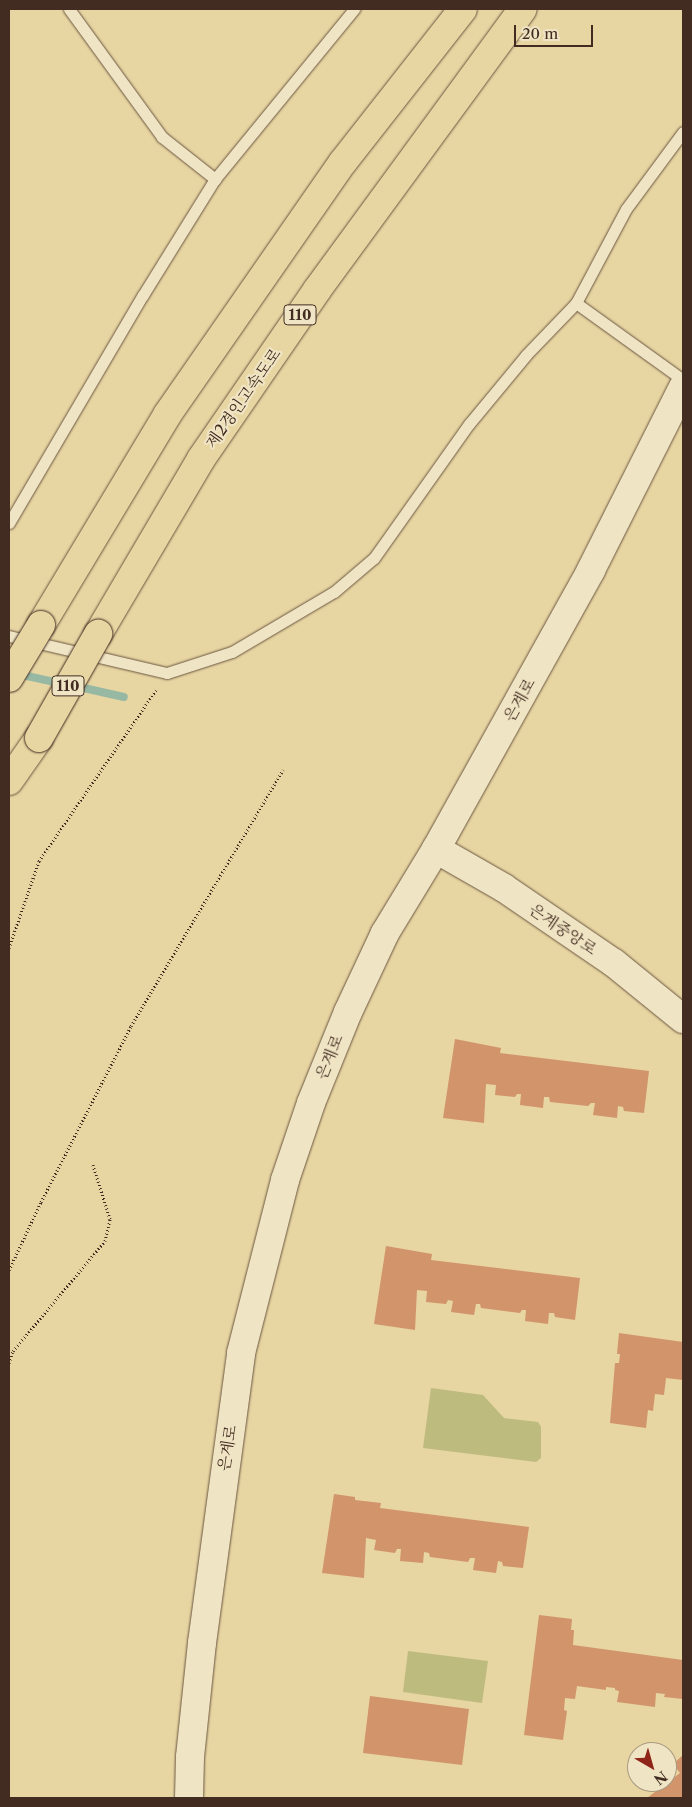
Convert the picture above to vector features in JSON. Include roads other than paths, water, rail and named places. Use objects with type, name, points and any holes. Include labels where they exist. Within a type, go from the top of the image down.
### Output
[{"type":"highway","points":[[9,678],[167,414],[343,162],[463,9]]},
{"type":"highway","name":"제2경인고속도로","points":[[9,781],[39,738],[201,459],[317,290],[523,9]]},
{"type":"street","name":"은계로","points":[[189,1798],[190,1757],[202,1643],[222,1478],[241,1353],[285,1180],[310,1103],[348,1012],[386,933],[436,849],[591,570],[683,387]]},
{"type":"street","name":"은계중앙로","points":[[436,849],[504,888],[614,963],[683,1019]]},
{"type":"lane","points":[[69,9],[162,137],[215,179]]},
{"type":"lane","points":[[9,523],[143,295],[215,179],[354,9]]},
{"type":"lane","points":[[9,636],[167,673],[232,652],[334,592],[374,558],[469,424],[526,355],[576,303],[626,209],[683,132]]},
{"type":"lane","points":[[576,303],[683,380]]},
{"type":"waterway","points":[[18,674],[63,684]]},
{"type":"waterway","points":[[75,686],[124,697]]}]
